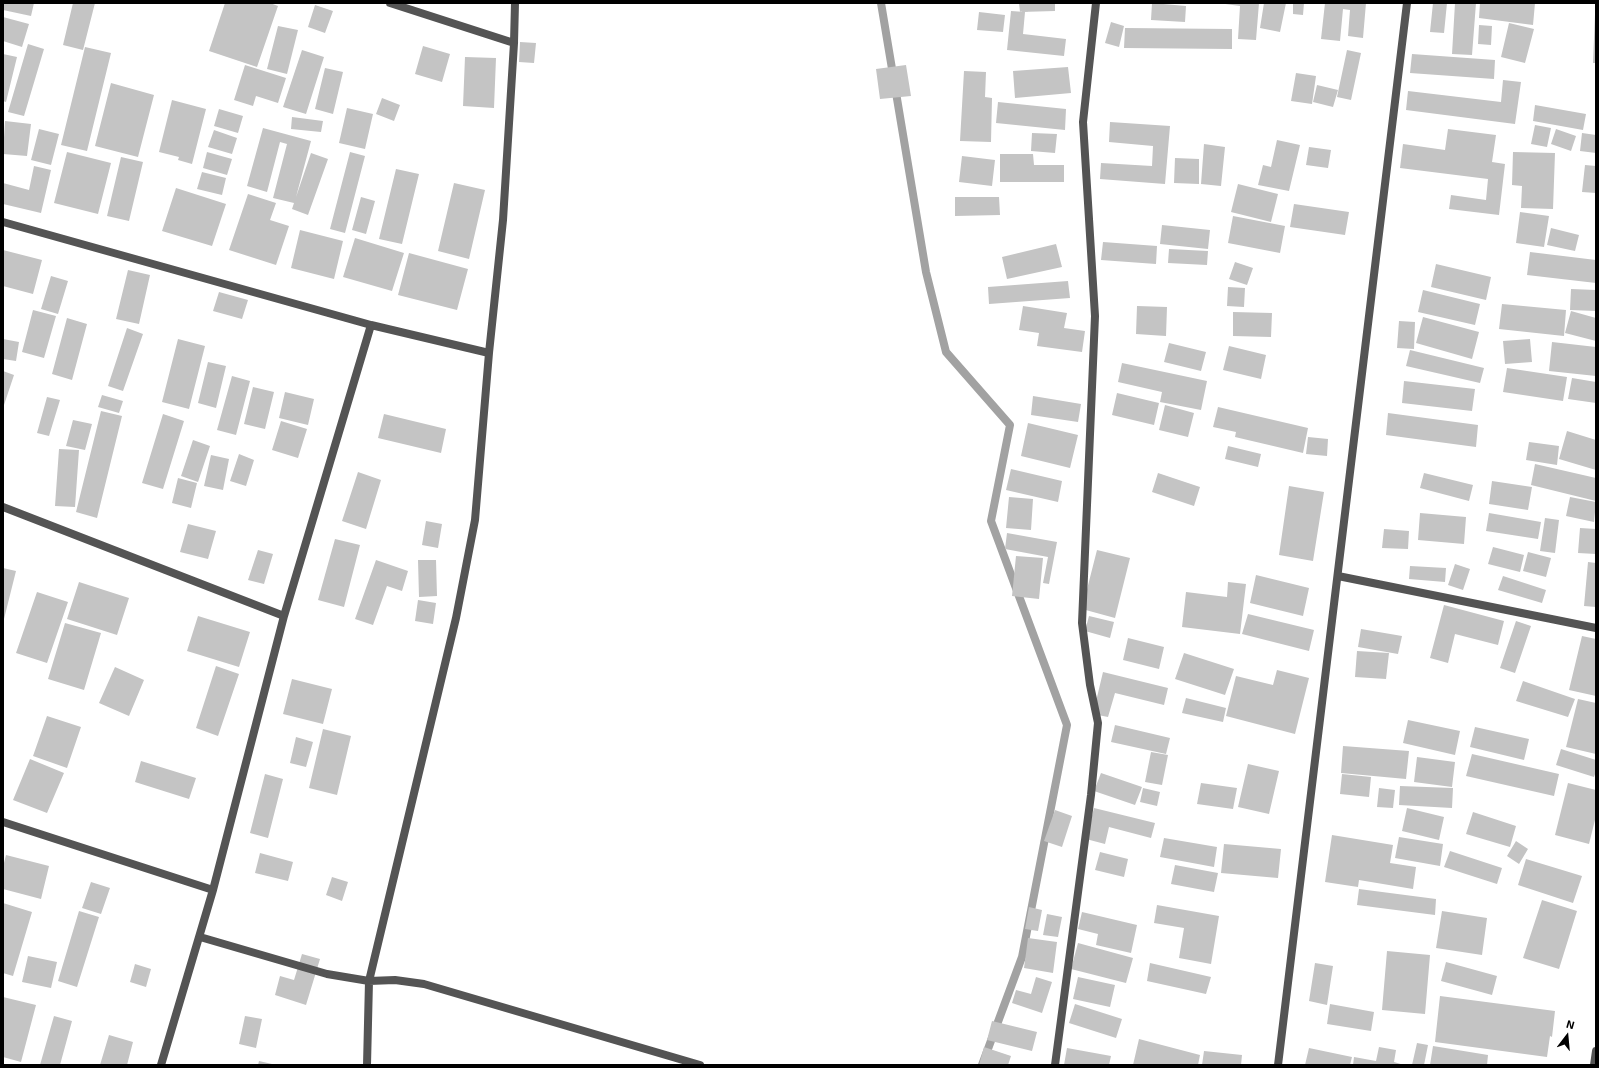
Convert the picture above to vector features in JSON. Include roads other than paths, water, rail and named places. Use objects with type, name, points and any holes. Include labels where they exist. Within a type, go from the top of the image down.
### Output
[{"type":"street","points":[[390,3],[514,43]]},
{"type":"street","points":[[367,1065],[369,981],[456,618],[476,520],[489,353],[502,220],[514,43],[515,3]]},
{"type":"street","points":[[1055,1065],[1091,795],[1098,723],[1090,685],[1082,623],[1095,316],[1083,122],[1096,3]]},
{"type":"street","points":[[1278,1065],[1407,3]]},
{"type":"street","points":[[3,222],[371,325],[489,353]]},
{"type":"street","points":[[161,1065],[213,890],[284,616],[371,325]]},
{"type":"street","points":[[3,507],[284,616]]},
{"type":"street","points":[[1338,576],[1596,628]]},
{"type":"street","points":[[3,822],[213,890]]},
{"type":"street","points":[[200,937],[327,974],[369,981],[395,980],[424,984],[700,1065]]},
{"type":"street","points":[[1594,1065],[1596,1050]]},
{"type":"waterway","points":[[881,3],[926,272],[946,352],[1010,425],[991,521],[1067,725],[1022,957],[982,1065]]}]
